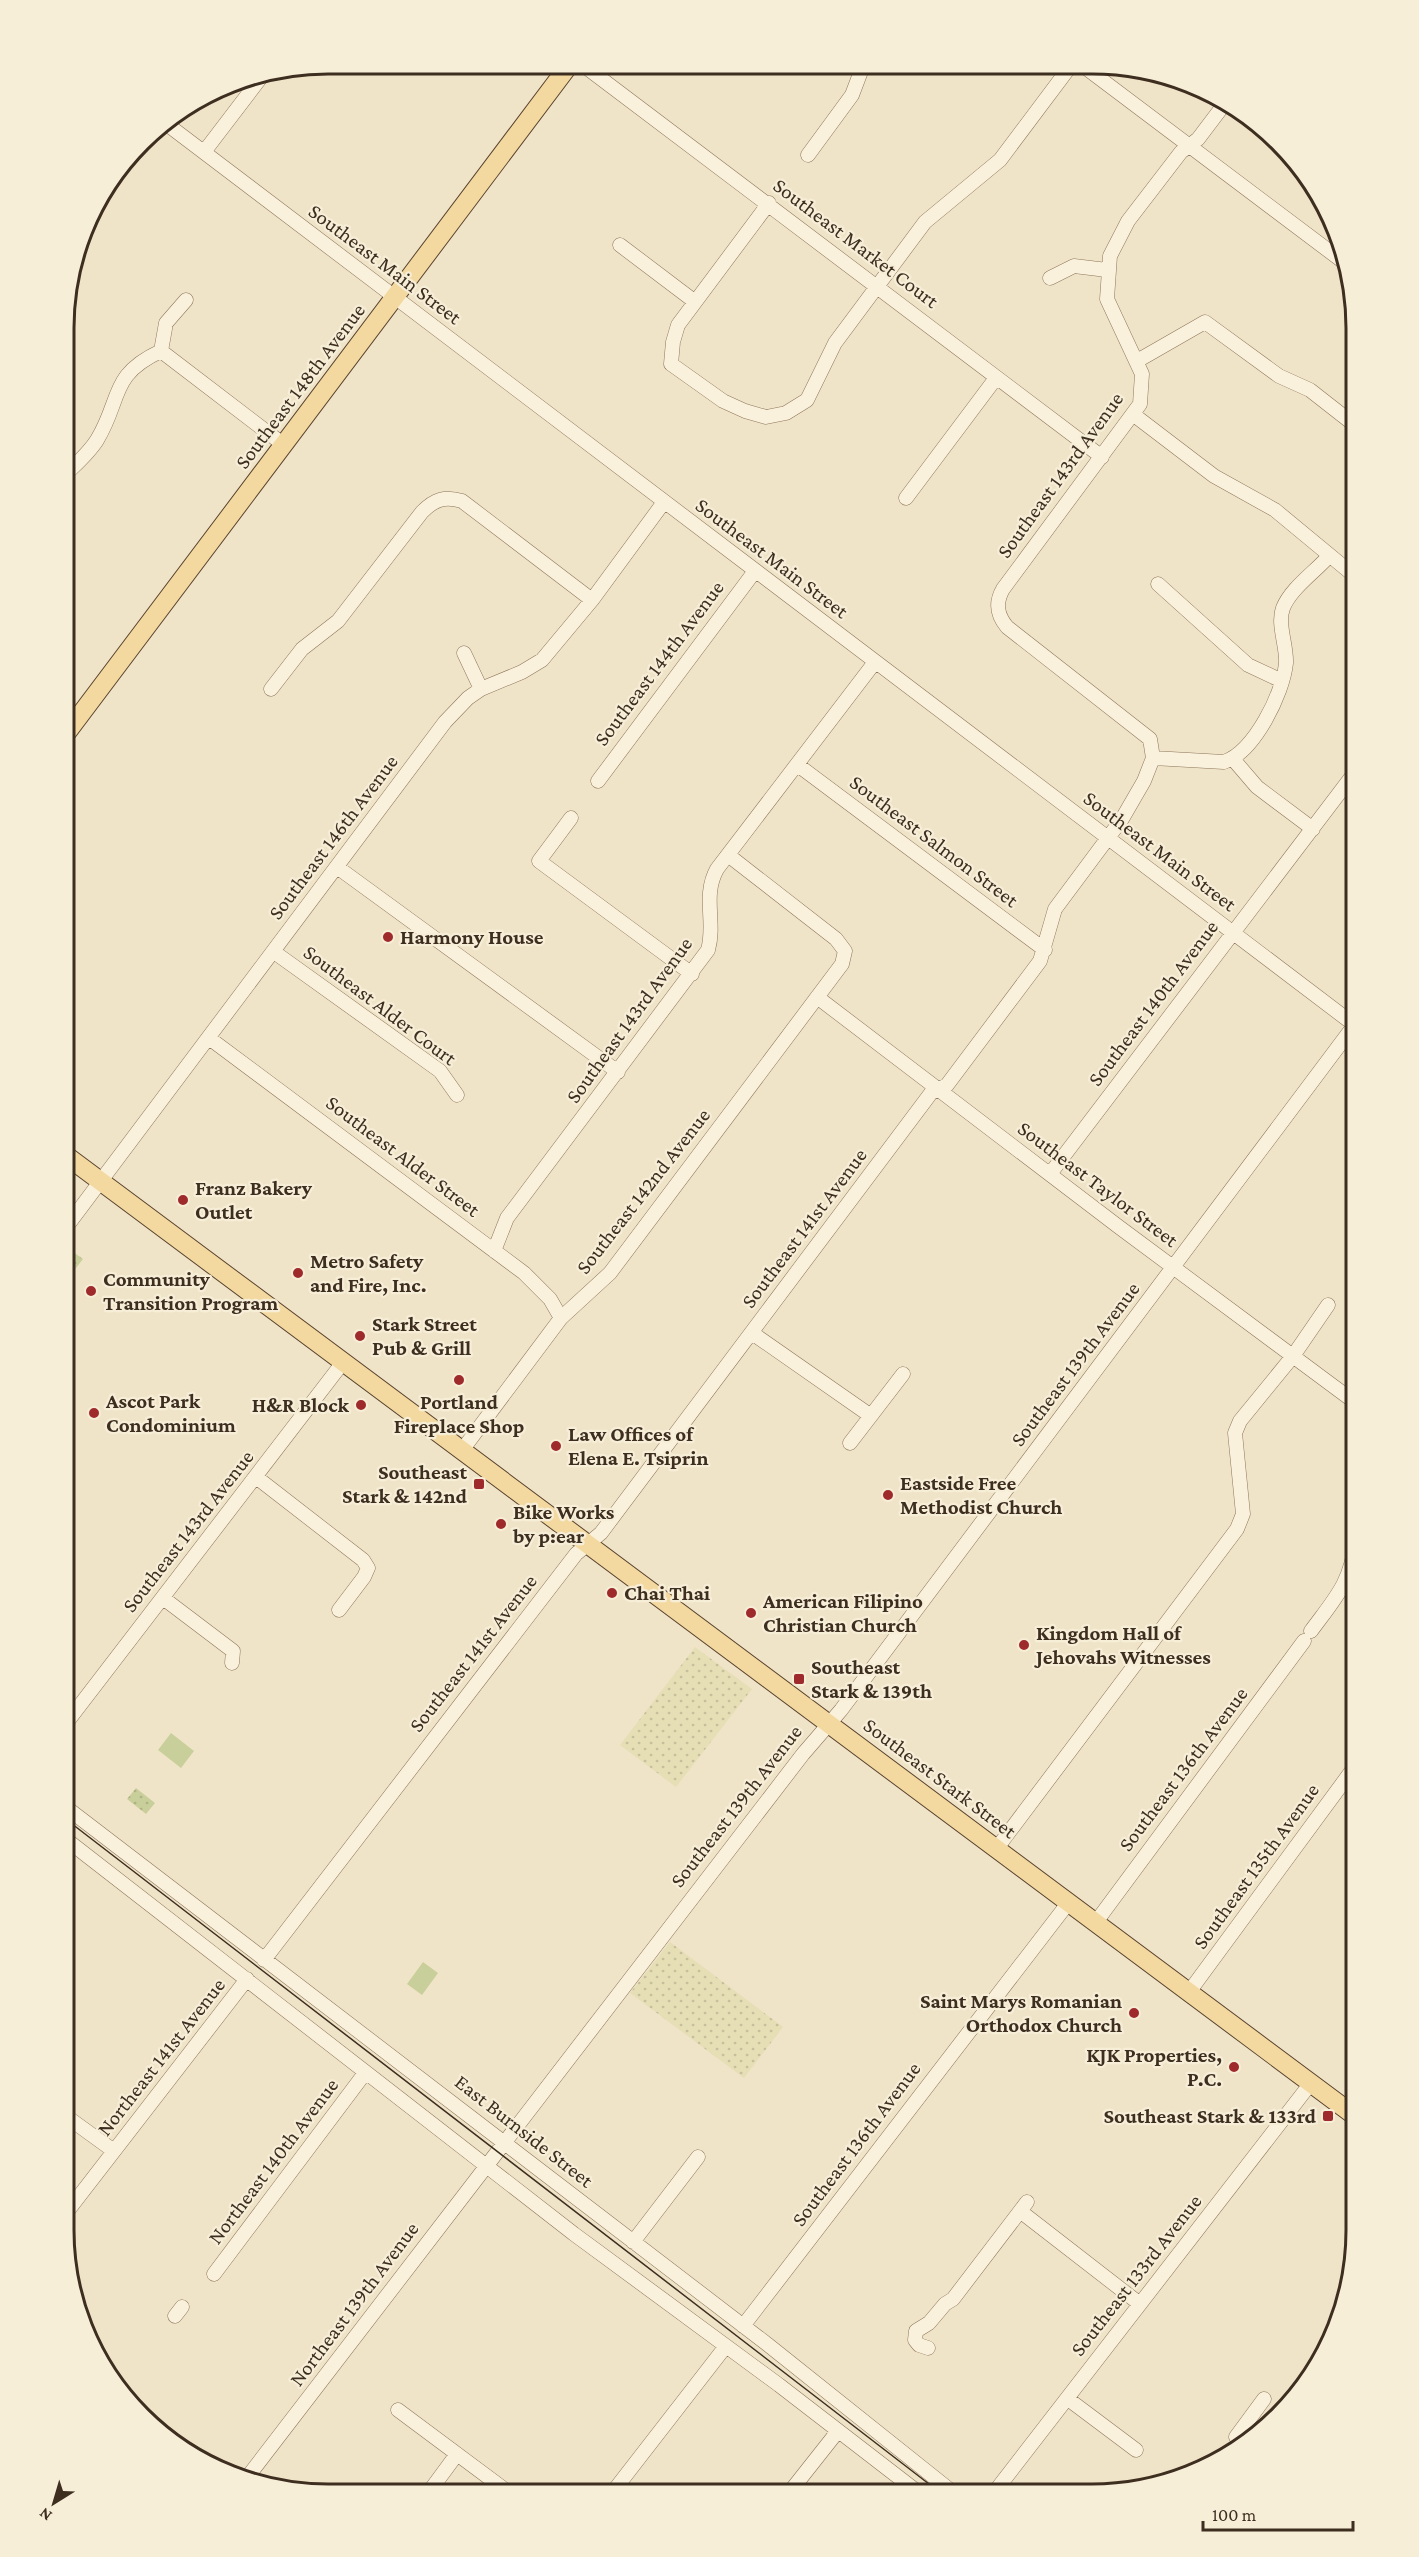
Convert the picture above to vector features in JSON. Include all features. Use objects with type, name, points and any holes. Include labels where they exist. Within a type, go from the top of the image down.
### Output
[{"type":"main road","name":"Southeast 148th Avenue","points":[[74,723],[562,74]]},
{"type":"main road","name":"Southeast Stark Street","points":[[74,1161],[1346,2109]]},
{"type":"street","name":"Southeast Market Court","points":[[596,74],[1102,457]]},
{"type":"street","points":[[808,155],[852,95],[860,74]]},
{"type":"street","points":[[769,204],[678,325],[670,364],[733,407],[766,417],[786,413],[807,400],[835,343],[925,222],[1000,160],[1064,74]]},
{"type":"street","points":[[1094,74],[1335,255]]},
{"type":"street","points":[[204,152],[256,84]]},
{"type":"street","name":"Southeast 143rd Avenue","points":[[1154,758],[1150,739],[1142,731],[1007,627],[999,615],[1000,595],[1140,404],[1144,385],[1137,361],[1107,299],[1107,270],[1115,244],[1124,227],[1181,152],[1198,139],[1220,109]]},
{"type":"street","name":"Southeast Main Street","points":[[171,127],[1346,1018]]},
{"type":"street","points":[[621,245],[694,301]]},
{"type":"street","points":[[1050,278],[1074,266],[1107,270]]},
{"type":"street","points":[[161,351],[166,323],[186,300]]},
{"type":"street","points":[[1137,361],[1205,322],[1279,376],[1316,394],[1346,418]]},
{"type":"street","points":[[161,351],[284,445]]},
{"type":"street","points":[[74,465],[97,440],[123,377],[133,367],[161,351]]},
{"type":"street","points":[[906,498],[996,378]]},
{"type":"street","points":[[1134,415],[1214,476],[1275,510],[1346,570]]},
{"type":"street","points":[[271,689],[302,649],[338,621],[422,512],[439,499],[451,497],[462,501],[592,600]]},
{"type":"street","name":"Southeast 146th Avenue","points":[[74,1217],[445,722],[468,698],[481,689],[511,678],[542,660],[592,600],[664,502]]},
{"type":"street","points":[[1154,758],[1213,763],[1233,759],[1248,746],[1259,730],[1282,681],[1286,663],[1281,611],[1287,598],[1329,556]]},
{"type":"street","name":"Southeast 144th Avenue","points":[[598,781],[755,571]]},
{"type":"street","points":[[1158,584],[1248,665],[1282,681]]},
{"type":"street","points":[[464,653],[481,689]]},
{"type":"street","name":"Southeast 143rd Avenue","points":[[494,1251],[507,1218],[708,950],[712,937],[708,905],[711,881],[728,855],[875,662]]},
{"type":"street","name":"Southeast 141st Avenue","points":[[264,1960],[576,1554],[601,1533],[931,1093],[946,1085],[954,1076],[1040,961],[1055,909],[1135,799],[1154,758]]},
{"type":"street","points":[[1233,759],[1257,787],[1313,829]]},
{"type":"street","name":"Southeast Salmon Street","points":[[798,766],[1045,950]]},
{"type":"street","name":"Southeast 140th Avenue","points":[[1050,1174],[1346,784]]},
{"type":"street","points":[[571,818],[539,861],[692,974]]},
{"type":"street","name":"Southeast 142nd Avenue","points":[[463,1449],[561,1318],[610,1273],[842,964],[845,951],[836,939],[728,855]]},
{"type":"street","points":[[337,867],[618,1072]]},
{"type":"street","name":"Southeast Alder Court","points":[[274,952],[440,1071],[457,1095]]},
{"type":"street","name":"Southeast Taylor Street","points":[[817,997],[1346,1396]]},
{"type":"street","name":"Southeast 139th Avenue","points":[[494,2153],[829,1723],[1346,1037]]},
{"type":"street","name":"Southeast Alder Street","points":[[209,1038],[539,1285],[561,1318]]},
{"type":"street","points":[[996,1848],[1237,1529],[1243,1514],[1235,1433],[1240,1421],[1293,1356],[1328,1305]]},
{"type":"street","points":[[752,1333],[871,1416]]},
{"type":"street","name":"Southeast 143rd Avenue","points":[[74,1713],[344,1361]]},
{"type":"street","points":[[850,1443],[903,1374]]},
{"type":"street","points":[[256,1478],[363,1560],[368,1568],[364,1577],[339,1610]]},
{"type":"street","name":"Southeast 136th Avenue","points":[[1096,1922],[1346,1582]]},
{"type":"street","points":[[163,1598],[233,1651],[232,1664]]},
{"type":"street","name":"Southeast 135th Avenue","points":[[1190,1992],[1346,1779]]},
{"type":"street","name":"East Burnside Street","points":[[74,1813],[743,2326],[942,2484]]},
{"type":"street","points":[[74,1845],[485,2166],[906,2484]]},
{"type":"street","name":"Southeast 136th Avenue","points":[[743,2326],[1069,1902]]},
{"type":"street","name":"Northeast 141st Avenue","points":[[74,2203],[248,1979]]},
{"type":"street","name":"Northeast 140th Avenue","points":[[214,2274],[365,2073]]},
{"type":"street","name":"Southeast 133rd Avenue","points":[[1001,2484],[1311,2083]]},
{"type":"street","points":[[74,2122],[114,2151]]},
{"type":"street","name":"Northeast 139th Avenue","points":[[252,2472],[494,2153]]},
{"type":"street","points":[[633,2242],[698,2157]]},
{"type":"street","points":[[928,2348],[919,2345],[915,2340],[916,2331],[929,2323],[945,2304],[953,2299],[1024,2207],[1140,2304]]},
{"type":"street","points":[[619,2484],[726,2346]]},
{"type":"street","points":[[1068,2398],[1136,2450]]},
{"type":"street","points":[[1245,2432],[1264,2399]]},
{"type":"street","points":[[398,2410],[497,2484]]},
{"type":"street","points":[[796,2484],[838,2431]]},
{"type":"street","points":[[435,2484],[457,2454]]},
{"type":"shaded area","points":[[695,1647],[752,1689],[676,1787],[620,1745]]},
{"type":"shaded area","points":[[670,1942],[783,2027],[744,2078],[630,1993]]},
{"type":"green space","points":[[74,1253],[83,1259],[74,1271]]},
{"type":"green space","points":[[171,1733],[194,1751],[181,1768],[158,1750]]},
{"type":"green space","points":[[136,1788],[155,1803],[146,1814],[127,1799]]},
{"type":"green space","points":[[423,1962],[438,1973],[422,1995],[407,1984]]},
{"type":"tram line","points":[[74,1825],[929,2484]]},
{"type":"place","name":"Harmony House","points":[[388,937]]},
{"type":"place","name":"Franz Bakery Outlet","points":[[183,1200]]},
{"type":"place","name":"Metro Safety and Fire, Inc.","points":[[298,1273]]},
{"type":"place","name":"Community Transition Program","points":[[91,1291]]},
{"type":"place","name":"Stark Street Pub & Grill","points":[[360,1336]]},
{"type":"place","name":"Portland Fireplace Shop","points":[[459,1380]]},
{"type":"place","name":"H&R Block","points":[[361,1405]]},
{"type":"place","name":"Ascot Park Condominium","points":[[94,1413]]},
{"type":"place","name":"Law Offices of Elena E. Tsiprin","points":[[556,1446]]},
{"type":"place","name":"Southeast Stark & 142nd","points":[[479,1484]]},
{"type":"place","name":"Eastside Free Methodist Church","points":[[888,1495]]},
{"type":"place","name":"Bike Works by p:ear","points":[[501,1524]]},
{"type":"place","name":"Chai Thai","points":[[612,1593]]},
{"type":"place","name":"American Filipino Christian Church","points":[[751,1613]]},
{"type":"place","name":"Kingdom Hall of Jehovahs Witnesses","points":[[1024,1645]]},
{"type":"place","name":"Southeast Stark & 139th","points":[[799,1679]]},
{"type":"place","name":"Saint Marys Romanian Orthodox Church","points":[[1134,2013]]},
{"type":"place","name":"KJK Properties, P.C.","points":[[1234,2067]]},
{"type":"place","name":"Southeast Stark & 133rd","points":[[1328,2116]]}]
